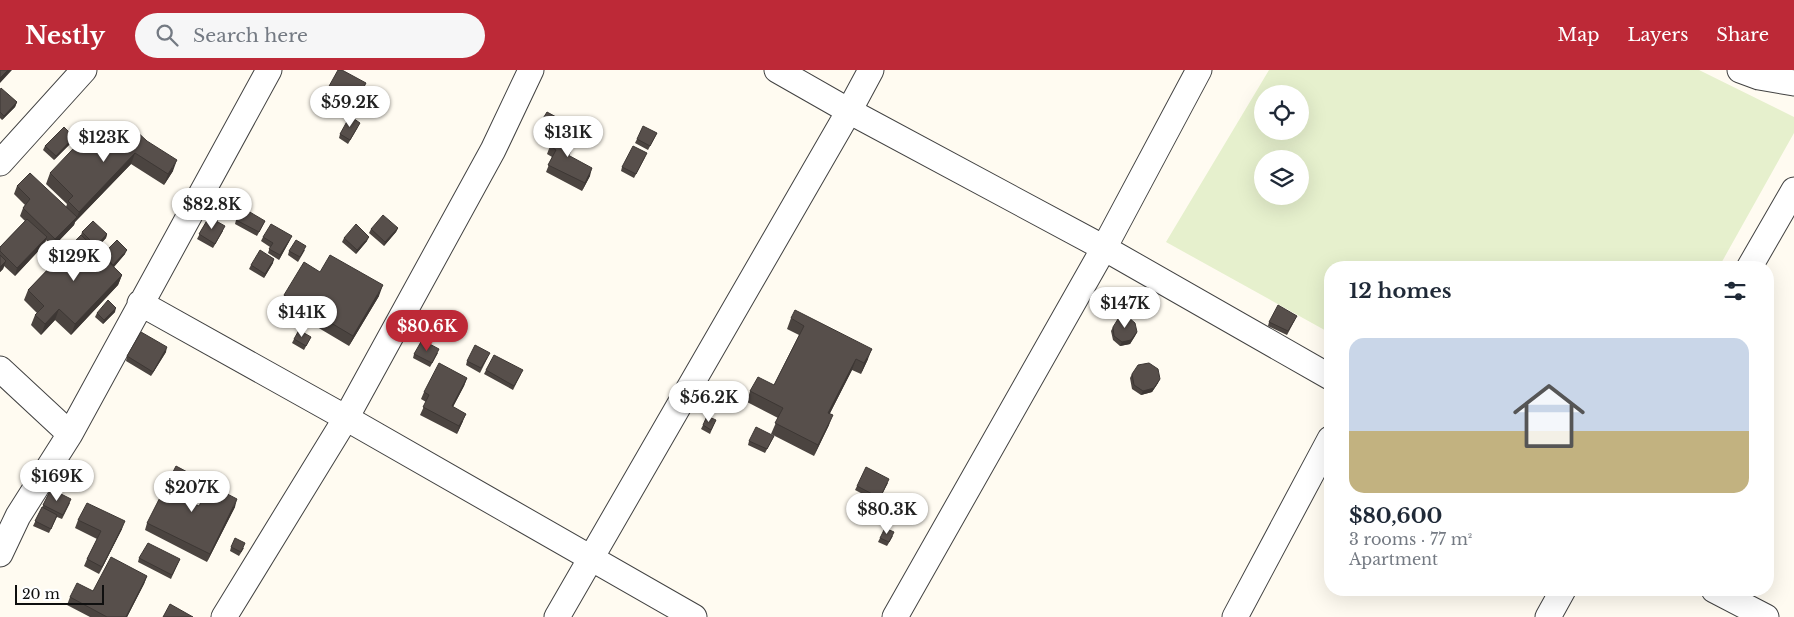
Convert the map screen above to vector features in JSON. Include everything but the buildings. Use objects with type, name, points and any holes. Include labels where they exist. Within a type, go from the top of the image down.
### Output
[{"type":"street","points":[[0,163],[84,70]]},
{"type":"street","points":[[0,554],[18,516],[70,434],[269,70]]},
{"type":"street","points":[[224,617],[346,418],[493,150],[531,70]]},
{"type":"street","points":[[777,70],[849,111],[1104,248],[1324,374]]},
{"type":"street","points":[[557,617],[871,70]]},
{"type":"street","points":[[895,617],[1104,248],[1199,70]]},
{"type":"street","points":[[1740,70],[1759,77],[1794,83]]},
{"type":"street","points":[[1753,261],[1794,190]]},
{"type":"street","points":[[140,304],[346,418],[694,617]]},
{"type":"street","points":[[0,369],[70,434]]},
{"type":"street","points":[[1234,617],[1324,450]]},
{"type":"street","points":[[1548,617],[1560,596]]},
{"type":"street","points":[[1726,596],[1766,617]]},
{"type":"green space","points":[[1269,70],[1699,70],[1794,117],[1794,133],[1722,261],[1324,261],[1324,330],[1166,242],[1254,95],[1254,140],[1309,140],[1309,85],[1260,85]]}]
